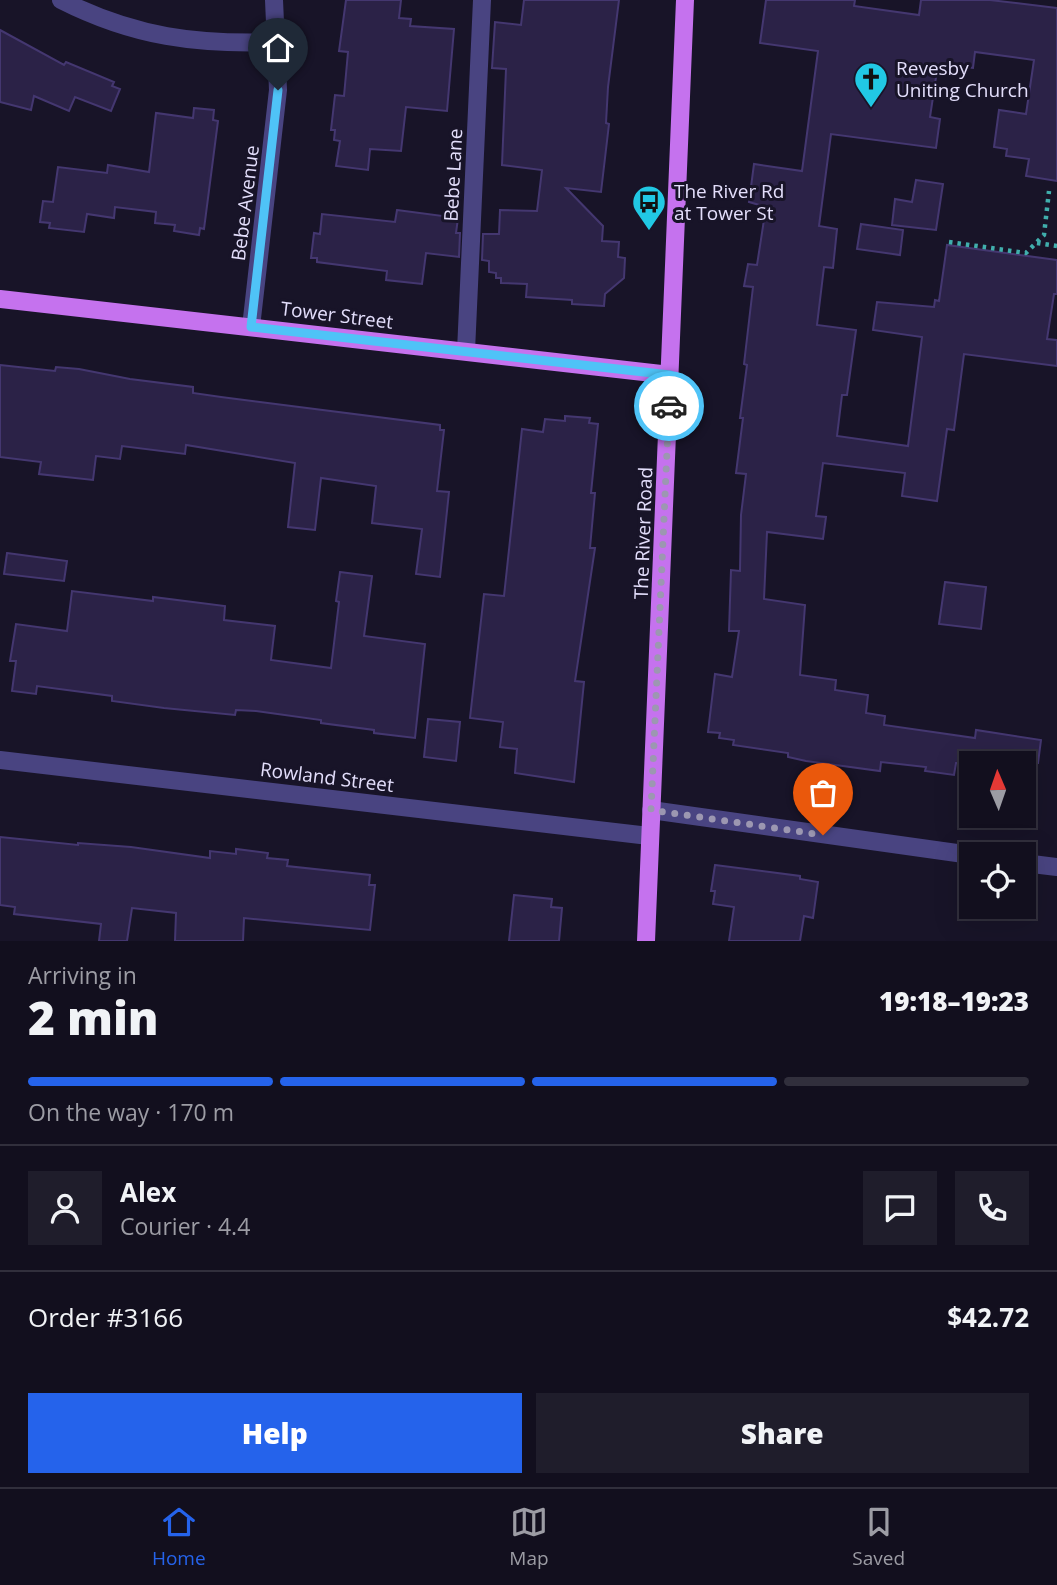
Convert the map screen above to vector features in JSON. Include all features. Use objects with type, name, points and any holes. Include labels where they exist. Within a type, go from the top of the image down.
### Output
[{"type":"main road","name":"The River Road","points":[[646,941],[685,0]]},
{"type":"main road","name":"Tower Street","points":[[0,299],[670,375]]},
{"type":"street","points":[[61,0],[100,18],[163,36],[197,42],[278,42]]},
{"type":"street","name":"Bebe Avenue","points":[[251,327],[276,121],[278,42],[274,0]]},
{"type":"street","name":"Bebe Lane","points":[[466,351],[482,0]]},
{"type":"street","name":"Rowland Street","points":[[0,760],[649,836]]},
{"type":"street","points":[[651,810],[959,853]]},
{"type":"street","points":[[1036,864],[1057,867]]},
{"type":"path","points":[[949,242],[996,246],[1026,253],[1044,235],[1049,191]]},
{"type":"path","points":[[1036,243],[1057,246]]},
{"type":"building","points":[[346,0],[401,0],[399,18],[411,19],[410,26],[454,29],[447,111],[406,107],[401,151],[370,149],[368,170],[336,166],[340,141],[334,140],[335,130],[331,130],[335,95],[344,96],[348,52],[339,51]]},
{"type":"building","points":[[524,0],[619,0],[608,87],[606,123],[609,124],[601,192],[566,188],[603,226],[602,241],[619,242],[618,257],[625,258],[624,278],[605,294],[604,306],[572,304],[572,300],[526,297],[527,284],[501,283],[501,278],[496,278],[496,273],[489,272],[489,261],[482,260],[483,234],[499,234],[500,210],[537,211],[542,170],[502,165],[506,69],[492,68],[495,22],[521,25]]},
{"type":"building","points":[[766,0],[855,0],[854,6],[919,15],[921,0],[990,0],[1057,8],[1057,181],[1026,176],[1029,159],[1006,156],[1007,149],[994,147],[999,110],[1026,114],[1034,60],[975,52],[973,68],[938,64],[930,117],[940,119],[936,148],[831,134],[819,226],[837,229],[833,268],[824,267],[817,325],[856,330],[847,395],[842,395],[837,436],[908,446],[922,337],[873,330],[877,302],[934,307],[935,300],[939,301],[947,245],[1057,260],[1057,294],[1054,294],[1047,339],[1057,340],[1057,366],[964,354],[954,430],[947,429],[937,501],[902,496],[905,473],[823,463],[816,516],[826,517],[823,539],[767,532],[764,599],[805,605],[800,675],[836,680],[835,690],[868,695],[866,713],[885,716],[884,725],[975,738],[976,730],[1041,740],[1038,763],[1036,751],[959,751],[959,763],[956,763],[954,775],[925,771],[926,767],[881,762],[880,771],[806,761],[788,757],[788,753],[733,745],[734,740],[719,738],[720,733],[708,732],[715,674],[732,677],[739,631],[729,631],[731,570],[740,571],[741,515],[746,474],[736,473],[753,287],[744,286],[748,264],[757,265],[766,207],[749,202],[754,164],[802,171],[818,51],[760,43]]},
{"type":"building","points":[[0,30],[64,65],[66,62],[114,82],[112,86],[120,89],[111,111],[75,97],[69,111],[34,96],[31,110],[0,102]]},
{"type":"building","points":[[194,108],[214,110],[213,120],[218,121],[204,229],[200,228],[199,235],[174,231],[175,225],[155,223],[156,212],[115,207],[114,218],[87,214],[84,232],[49,228],[50,223],[40,222],[43,201],[53,202],[58,167],[107,173],[108,165],[149,172],[156,113],[193,118]]},
{"type":"building","points":[[916,180],[943,184],[936,230],[892,225],[895,199],[912,202]]},
{"type":"building","points":[[397,210],[458,218],[456,233],[460,233],[459,257],[426,253],[422,284],[386,280],[387,271],[317,262],[317,258],[311,258],[314,233],[320,234],[322,214],[395,222]]},
{"type":"building","points":[[861,224],[903,230],[900,255],[857,249]]},
{"type":"building","points":[[0,365],[55,371],[56,367],[79,369],[193,387],[193,393],[440,425],[440,430],[444,430],[437,491],[449,492],[440,577],[416,574],[422,529],[372,523],[376,486],[321,478],[315,530],[288,527],[295,463],[186,445],[185,454],[122,446],[120,459],[96,456],[93,480],[39,474],[41,462],[0,457]]},
{"type":"building","points":[[565,416],[590,418],[589,423],[598,424],[591,493],[595,493],[590,548],[595,548],[575,681],[584,682],[574,782],[515,773],[517,749],[500,747],[503,722],[470,718],[484,594],[504,596],[522,429],[543,432],[545,419],[565,421]]},
{"type":"building","points":[[7,553],[67,561],[64,581],[4,574]]},
{"type":"building","points":[[340,572],[372,576],[364,636],[425,644],[415,738],[256,711],[236,710],[235,715],[164,708],[112,701],[112,696],[37,686],[36,694],[12,691],[16,661],[10,661],[16,624],[67,631],[72,591],[225,606],[224,620],[275,626],[271,660],[331,668]]},
{"type":"building","points":[[945,582],[986,587],[981,629],[939,624]]},
{"type":"building","points":[[428,719],[460,722],[456,761],[424,757]]},
{"type":"building","points":[[0,837],[131,847],[210,858],[210,851],[236,854],[236,849],[268,853],[267,858],[288,860],[287,866],[370,875],[369,885],[375,885],[370,930],[244,918],[243,941],[175,941],[176,913],[132,908],[127,941],[99,941],[101,924],[14,914],[15,907],[0,905]]},
{"type":"building","points":[[715,865],[800,876],[800,879],[818,882],[813,918],[804,916],[800,941],[729,941],[734,907],[713,904],[715,891],[711,891]]},
{"type":"building","points":[[514,895],[552,899],[551,907],[562,908],[559,941],[509,941]]},
{"type":"way so far","points":[[669,406],[651,810],[823,835]]},
{"type":"place","name":"Revesby Uniting Church","points":[[871,109]]},
{"type":"place","name":"The River Rd at Tower St","points":[[649,232]]},
{"type":"route","points":[[278,90],[251,327],[670,375],[669,406]]}]
